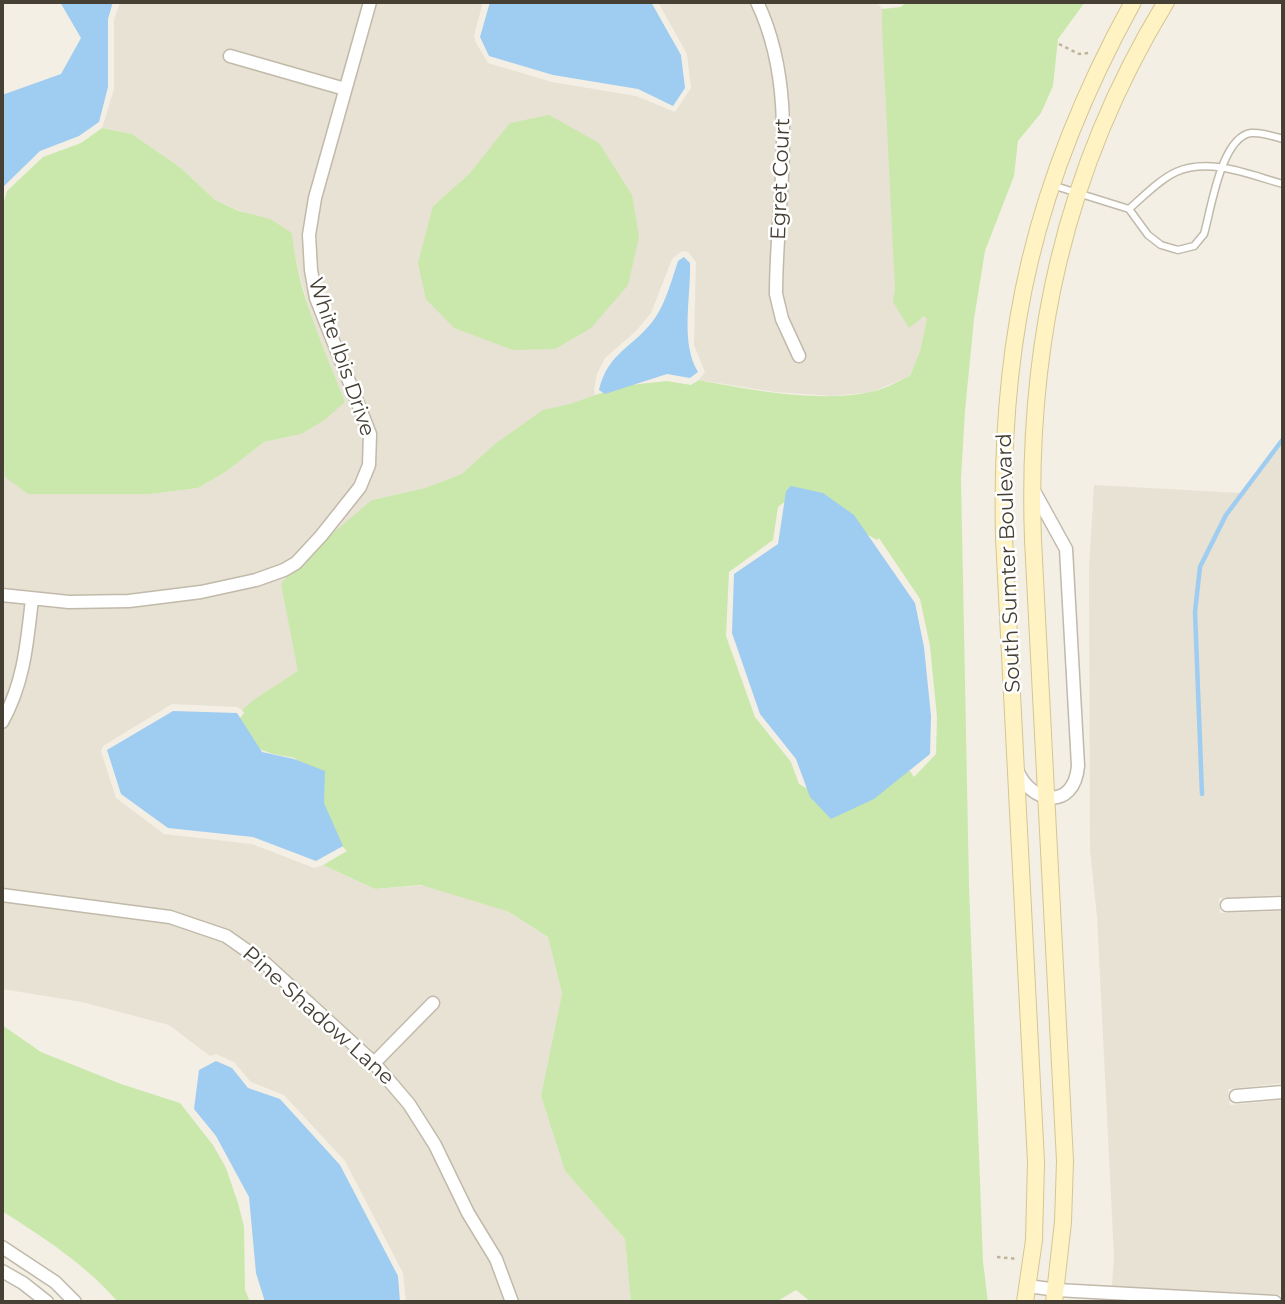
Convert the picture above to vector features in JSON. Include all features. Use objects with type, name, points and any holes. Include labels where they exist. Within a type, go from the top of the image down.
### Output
[{"type":"main road","name":"South Sumter Boulevard","points":[[1027,1294],[1036,1210],[1036,1162],[1004,538],[1004,430],[1010,368],[1032,246],[1076,117],[1101,60],[1133,2]]},
{"type":"main road","name":"South Sumter Boulevard","points":[[1055,1296],[1063,1222],[1065,1161],[1031,487],[1033,424],[1043,337],[1058,261],[1078,193],[1112,104],[1166,2]]},
{"type":"street","name":"White Ibis Drive","points":[[2,595],[86,602],[149,599],[235,586],[274,574],[303,556],[360,487],[369,465],[370,434],[316,298],[309,248],[309,224],[370,2]]},
{"type":"street","name":"Egret Court","points":[[757,2],[774,50],[784,105],[776,294],[782,319],[799,356]]},
{"type":"street","points":[[230,56],[345,89]]},
{"type":"street","name":"South Sumter Boulevard","points":[[1031,487],[1066,549],[1078,766],[1076,780],[1068,792],[1058,798],[1045,797]]},
{"type":"street","points":[[2,722],[22,676],[32,599]]},
{"type":"street","points":[[1017,770],[1026,784],[1045,797]]},
{"type":"street","name":"Pine Shadow Lane","points":[[2,895],[170,917],[226,936],[267,964],[374,1063],[409,1104],[435,1146],[468,1213],[496,1259],[512,1302]]},
{"type":"street","points":[[1227,905],[1283,903]]},
{"type":"street","points":[[374,1063],[433,1003]]},
{"type":"street","points":[[1236,1096],[1283,1091]]},
{"type":"street","points":[[2,1247],[55,1282],[75,1302]]},
{"type":"street","points":[[2,1272],[23,1283],[47,1302]]},
{"type":"street","points":[[1027,1294],[1275,1302]]},
{"type":"lane","points":[[1051,184],[1129,209],[1148,235],[1161,245],[1178,250],[1194,246],[1204,234],[1222,167],[1233,144],[1243,135],[1252,133],[1283,139]]},
{"type":"lane","points":[[1129,209],[1175,172],[1189,167],[1222,167],[1283,184]]},
{"type":"path","points":[[1059,44],[1077,53],[1089,53],[1101,60]]},
{"type":"path","points":[[997,1257],[1031,1261]]},
{"type":"shaded area","points":[[120,2],[483,2],[474,36],[488,63],[552,82],[636,96],[675,112],[691,88],[687,54],[658,2],[877,2],[882,9],[887,100],[927,319],[920,351],[910,376],[872,392],[832,396],[775,392],[699,380],[705,372],[694,345],[696,262],[688,252],[682,251],[672,259],[651,313],[636,331],[605,358],[597,374],[594,389],[599,398],[513,455],[425,488],[372,500],[299,677],[242,710],[237,707],[172,704],[103,746],[101,751],[116,798],[164,834],[252,844],[314,868],[323,865],[375,889],[443,884],[497,905],[548,937],[562,993],[541,1096],[565,1171],[625,1239],[631,1302],[406,1302],[403,1273],[345,1161],[284,1095],[251,1082],[234,1062],[216,1054],[210,1056],[169,1025],[82,1002],[2,989],[2,426],[4,448],[28,494],[151,494],[198,488],[227,471],[264,442],[301,434],[345,402],[312,320],[293,250],[292,233],[215,200],[181,168],[132,134],[102,128],[114,89],[114,20]],"holes":[[[470,173],[555,349],[433,206]]]},
{"type":"shaded area","points":[[1283,443],[1283,895],[1219,898],[1220,913],[1283,911],[1283,1083],[1228,1089],[1230,1105],[1283,1100],[1283,1295],[1112,1286],[1114,1257],[1097,917],[1090,850],[1089,567],[1094,485],[1241,493]]},
{"type":"green space","points":[[906,2],[1085,2],[1058,39],[1053,86],[1041,113],[1018,141],[1014,176],[985,251],[974,319],[965,411],[961,478],[969,885],[983,1262],[988,1302],[811,1302],[796,1290],[776,1302],[631,1302],[625,1239],[565,1171],[541,1096],[562,993],[548,937],[507,911],[421,885],[375,889],[323,865],[347,851],[337,841],[295,758],[248,745],[240,718],[244,713],[242,710],[255,699],[298,671],[281,584],[307,555],[372,500],[425,488],[462,474],[495,444],[543,410],[570,404],[621,386],[667,381],[691,385],[699,380],[762,391],[829,396],[875,391],[910,376],[920,351],[927,319],[924,316],[909,328],[893,302],[895,289],[882,27],[882,9],[901,7]],"holes":[[[795,494],[877,540],[879,538],[920,599],[930,646],[937,717],[936,754],[914,777],[910,771],[808,789],[799,784],[791,762],[755,717],[726,636],[729,572],[773,540],[778,507]]]},
{"type":"green space","points":[[549,115],[599,143],[632,195],[639,237],[628,285],[591,328],[555,349],[513,350],[454,328],[426,299],[418,263],[433,206],[470,173],[510,123]]},
{"type":"green space","points":[[102,128],[132,134],[181,168],[215,200],[239,211],[270,219],[292,233],[305,298],[345,402],[323,421],[301,434],[264,442],[227,471],[198,488],[151,494],[28,494],[5,477],[2,426],[2,209],[7,191],[43,157],[81,143]]},
{"type":"green space","points":[[2,1025],[41,1052],[121,1084],[180,1103],[213,1145],[226,1168],[244,1227],[245,1290],[250,1302],[118,1302],[78,1264],[2,1211]]},
{"type":"water","points":[[60,2],[113,2],[108,19],[108,87],[99,122],[79,136],[40,151],[2,188],[2,95],[61,74],[81,38]]},
{"type":"water","points":[[490,2],[651,2],[681,55],[685,88],[673,106],[638,89],[553,75],[489,56],[480,37]]},
{"type":"water","points":[[684,257],[690,263],[689,348],[698,372],[690,378],[667,374],[605,394],[599,390],[609,366],[655,318],[666,298],[678,261]]},
{"type":"water","points":[[791,486],[823,493],[854,515],[915,603],[924,647],[931,716],[930,754],[874,799],[831,819],[810,797],[796,759],[760,714],[732,633],[734,574],[778,544],[786,491]]},
{"type":"water","points":[[173,711],[237,713],[262,752],[294,759],[325,771],[324,803],[343,846],[316,861],[253,837],[168,828],[121,794],[107,750]]},
{"type":"water","points":[[216,1061],[232,1068],[248,1088],[280,1099],[340,1165],[398,1276],[400,1302],[265,1302],[256,1273],[249,1197],[216,1136],[194,1109],[199,1070]]},
{"type":"waterway","points":[[1202,794],[1195,612],[1200,567],[1226,515],[1283,439]]}]
